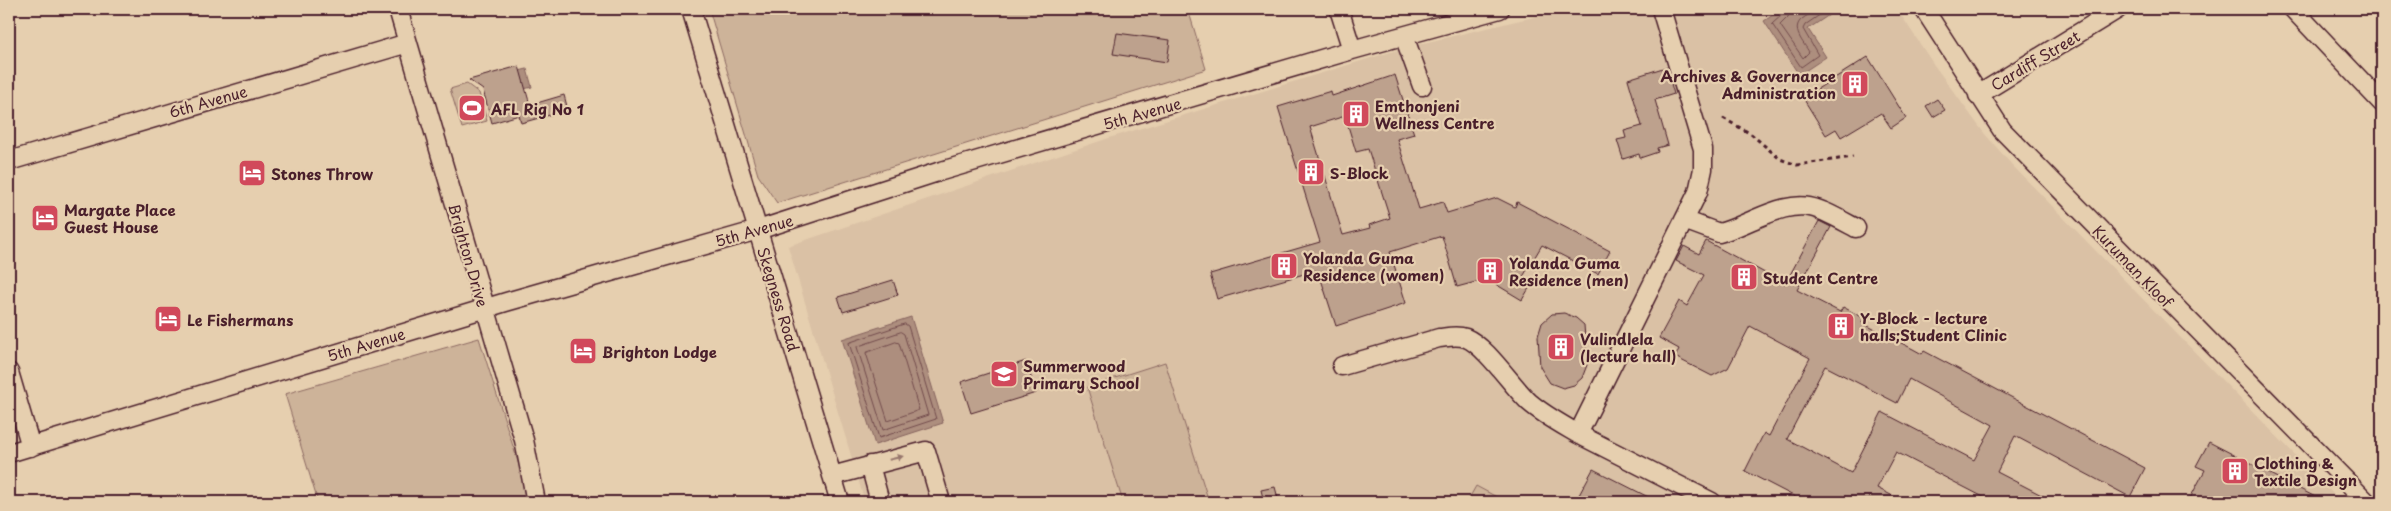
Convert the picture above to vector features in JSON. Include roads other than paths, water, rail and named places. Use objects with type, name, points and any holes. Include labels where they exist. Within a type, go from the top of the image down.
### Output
[{"type":"street","name":"Brighton Drive","points":[[398,9],[524,440],[536,502]]},
{"type":"street","name":"Skegness Road","points":[[692,9],[743,185],[840,502]]},
{"type":"street","points":[[1339,9],[1352,50]]},
{"type":"street","name":"5th Avenue","points":[[9,453],[485,309],[758,230],[938,172],[1352,50],[1500,9]]},
{"type":"street","points":[[1578,434],[1698,192],[1702,177],[1703,149],[1664,9]]},
{"type":"street","name":"Kuruman Kloof","points":[[1924,9],[2002,130],[2367,502]]},
{"type":"street","name":"Cardiff Street","points":[[1978,95],[2118,9]]},
{"type":"street","points":[[2293,9],[2382,103]]},
{"type":"street","points":[[1404,36],[1422,86]]},
{"type":"street","name":"6th Avenue","points":[[9,159],[408,43]]},
{"type":"street","points":[[1684,220],[1719,233],[1781,208],[1802,205],[1823,211],[1856,228]]},
{"type":"street","points":[[1342,366],[1439,338],[1455,336],[1465,338],[1478,346],[1529,402],[1543,413],[1578,434],[1712,502]]},
{"type":"street","points":[[9,372],[31,447]]},
{"type":"street","points":[[832,476],[926,451],[940,502]]},
{"type":"street","points":[[870,465],[880,502]]},
{"type":"water","points":[[1782,9],[1825,9],[1829,15],[1808,29],[1826,57],[1799,75],[1764,21]]},
{"type":"water","points":[[527,69],[532,87],[520,90],[515,72]]},
{"type":"water","points":[[911,317],[943,423],[875,445],[842,339]]},
{"type":"place","name":"Archives & Governance Administration","points":[[1855,84]]},
{"type":"place","name":"AFL Rig No 1","points":[[472,108]]},
{"type":"place","name":"Emthonjeni Wellness Centre","points":[[1356,114]]},
{"type":"place","name":"S-Block","points":[[1311,172]]},
{"type":"place","name":"Stones Throw","points":[[252,173]]},
{"type":"place","name":"Margate Place Guest House","points":[[45,218]]},
{"type":"place","name":"Yolanda Guma Residence (women)","points":[[1284,266]]},
{"type":"place","name":"Yolanda Guma Residence (men)","points":[[1490,271]]},
{"type":"place","name":"Student Centre","points":[[1744,277]]},
{"type":"place","name":"Le Fishermans","points":[[168,319]]},
{"type":"place","name":"Y-Block - lecture halls;Student Clinic","points":[[1841,326]]},
{"type":"place","name":"Vulindlela (lecture hall)","points":[[1561,347]]},
{"type":"place","name":"Brighton Lodge","points":[[583,351]]},
{"type":"place","name":"Summerwood Primary School","points":[[1004,374]]},
{"type":"place","name":"Clothing & Textile Design","points":[[2235,471]]}]
